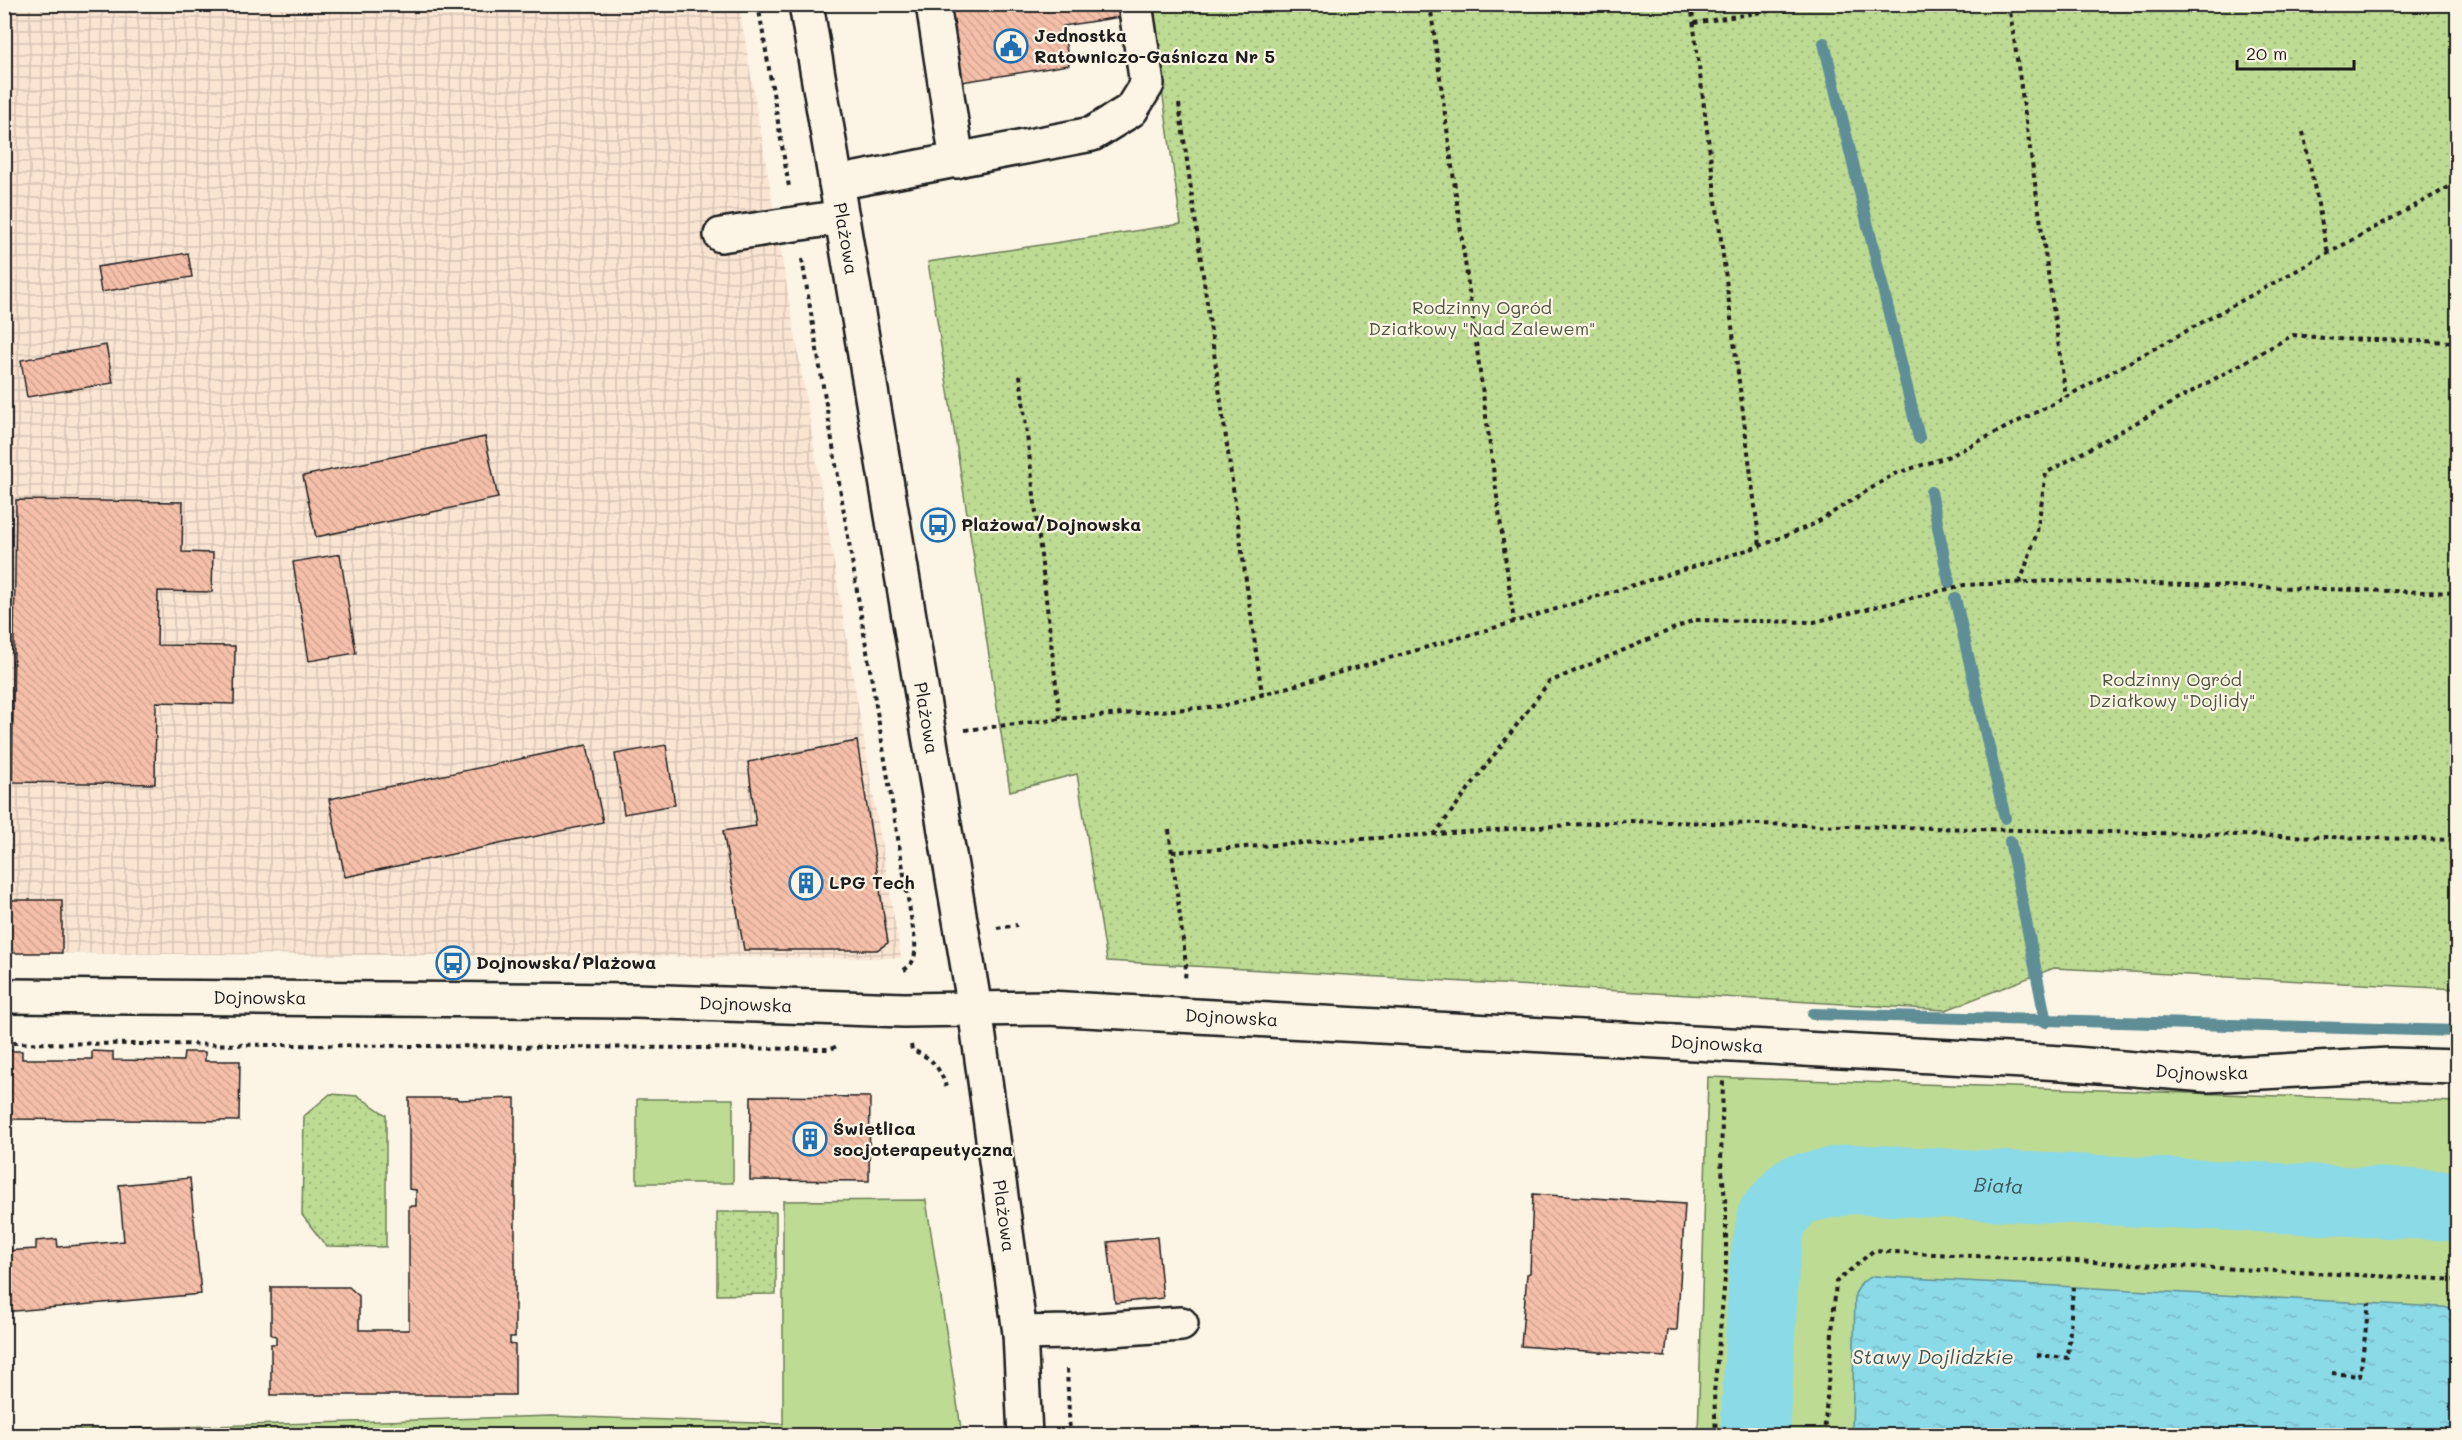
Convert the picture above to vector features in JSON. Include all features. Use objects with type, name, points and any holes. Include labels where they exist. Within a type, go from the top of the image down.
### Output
[{"type":"street","name":"Plażowa","points":[[806,4],[975,1009],[1020,1333],[1024,1436]]},
{"type":"street","points":[[933,4],[957,161]]},
{"type":"street","points":[[836,183],[1092,134],[1131,110],[1147,84],[1135,4]]},
{"type":"street","points":[[722,235],[842,218]]},
{"type":"street","name":"Dojnowska","points":[[4,996],[635,1001],[904,1010],[1048,1008],[1723,1044],[2050,1063],[2207,1075],[2390,1065],[2457,1067]]},
{"type":"street","points":[[1020,1333],[1181,1324]]},
{"type":"path","points":[[758,4],[915,941],[916,955],[911,966],[899,973],[904,1010],[912,1050],[926,1055],[938,1066],[947,1091]]},
{"type":"path","points":[[1430,4],[1514,622]]},
{"type":"path","points":[[1691,4],[1760,546]]},
{"type":"path","points":[[1694,23],[1812,4]]},
{"type":"path","points":[[2009,4],[2066,397]]},
{"type":"path","points":[[1178,98],[1262,694]]},
{"type":"path","points":[[2303,132],[2328,253]]},
{"type":"path","points":[[928,734],[1060,719],[1223,706],[1514,622],[1760,546],[1814,524],[1894,474],[1950,456],[2066,397],[2457,182]]},
{"type":"path","points":[[2019,583],[2037,532],[2046,473],[2293,335],[2335,339],[2457,342]]},
{"type":"path","points":[[1020,375],[1060,719]]},
{"type":"path","points":[[1434,835],[1549,682],[1694,620],[1814,622],[1964,585],[2054,581],[2457,593]]},
{"type":"path","points":[[1172,852],[1627,821],[2457,840]]},
{"type":"path","points":[[1169,830],[1186,964]]},
{"type":"path","points":[[4,1042],[831,1049],[842,1044]]},
{"type":"path","points":[[1716,1436],[1713,1393],[1726,1268],[1726,1209],[1721,1161],[1724,1116],[1723,1044]]},
{"type":"path","points":[[1824,1436],[1836,1282],[1873,1251],[2457,1280]]},
{"type":"path","points":[[2037,1355],[2068,1358],[2073,1287]]},
{"type":"path","points":[[2332,1373],[2360,1376],[2369,1303]]},
{"type":"path","points":[[1070,1332],[1067,1374],[1070,1436]]},
{"type":"shaded area","points":[[4,5],[739,5],[901,958],[5,953]]},
{"type":"green space","points":[[1150,5],[2457,5],[2457,989],[2054,968],[1946,1010],[1107,961],[1077,774],[1010,791],[928,262],[1181,224]]},
{"type":"green space","points":[[1708,1077],[2457,1102],[2457,1435],[1698,1436]]},
{"type":"green space","points":[[330,1094],[358,1096],[386,1115],[386,1247],[326,1246],[302,1215],[304,1116]]},
{"type":"green space","points":[[637,1099],[733,1099],[733,1183],[637,1183]]},
{"type":"green space","points":[[926,1200],[962,1435],[5,1435],[5,1432],[552,1416],[783,1424],[783,1201]]},
{"type":"green space","points":[[717,1212],[776,1212],[776,1294],[717,1295]]},
{"type":"water","name":"Stawy Dojlidzkie","points":[[1873,1276],[2457,1308],[2457,1435],[1852,1435],[1855,1294],[1862,1282]]},
{"type":"building","name":"Jednostka Ratowniczo-Gaśnicza Nr 5","points":[[950,4],[1125,4],[1126,16],[1063,26],[1069,65],[962,82]]},
{"type":"building","points":[[188,253],[192,277],[101,292],[97,267]]},
{"type":"building","points":[[106,345],[113,383],[27,397],[21,360]]},
{"type":"building","points":[[485,437],[498,498],[316,537],[303,476]]},
{"type":"building","points":[[16,500],[183,502],[182,552],[213,553],[212,592],[158,591],[157,645],[235,646],[234,704],[156,702],[155,784],[12,782]]},
{"type":"building","points":[[340,554],[356,653],[309,661],[293,562]]},
{"type":"building","name":"LPG Tech","points":[[857,741],[888,943],[877,950],[744,950],[723,831],[756,826],[748,762]]},
{"type":"building","points":[[587,745],[603,822],[345,877],[329,799]]},
{"type":"building","points":[[666,745],[675,805],[624,814],[615,754]]},
{"type":"building","points":[[4,900],[62,900],[62,953],[4,953]]},
{"type":"building","points":[[4,1051],[22,1051],[22,1059],[92,1059],[92,1051],[113,1052],[113,1060],[183,1061],[184,1052],[205,1052],[205,1061],[240,1061],[239,1121],[4,1119]]},
{"type":"building","name":"Świetlica socjoterapeutyczna","points":[[751,1096],[870,1097],[869,1181],[750,1180]]},
{"type":"building","points":[[409,1098],[457,1098],[458,1100],[515,1098],[515,1337],[510,1337],[510,1344],[515,1345],[515,1395],[271,1395],[271,1344],[276,1344],[276,1336],[271,1335],[271,1287],[349,1287],[359,1296],[359,1330],[409,1330],[409,1206],[416,1206],[416,1190],[409,1189]]},
{"type":"building","points":[[190,1178],[201,1294],[4,1312],[4,1251],[36,1249],[36,1241],[57,1239],[58,1247],[124,1241],[119,1185]]},
{"type":"building","points":[[1533,1194],[1685,1204],[1677,1330],[1668,1330],[1665,1357],[1521,1346],[1527,1274],[1530,1273]]},
{"type":"building","points":[[1157,1237],[1163,1298],[1115,1303],[1108,1242]]},
{"type":"waterway","points":[[1824,43],[1919,438]]},
{"type":"waterway","points":[[1931,492],[1949,582]]},
{"type":"waterway","points":[[1955,598],[2005,818]]},
{"type":"waterway","points":[[2010,841],[2046,1022]]},
{"type":"waterway","points":[[1813,1014],[2458,1031]]},
{"type":"waterway","points":[[2059,1187],[2061,1172]]},
{"type":"waterway","name":"Biała","points":[[1755,1436],[1764,1266],[1772,1217],[1796,1190],[1850,1179],[2458,1206]]},
{"type":"place","name":"Jednostka Ratowniczo-Gaśnicza Nr 5","points":[[1011,46]]},
{"type":"place","name":"Plażowa/Dojnowska","points":[[938,525]]},
{"type":"place","name":"LPG Tech","points":[[806,883]]},
{"type":"place","name":"Dojnowska/Plażowa","points":[[453,963]]},
{"type":"place","name":"Świetlica socjoterapeutyczna","points":[[810,1139]]},
{"type":"park label","name":"Rodzinny Ogród Działkowy \"Nad Zalewem\"","points":[[1482,318]]},
{"type":"park label","name":"Rodzinny Ogród Działkowy \"Dojlidy\"","points":[[2172,690]]}]
